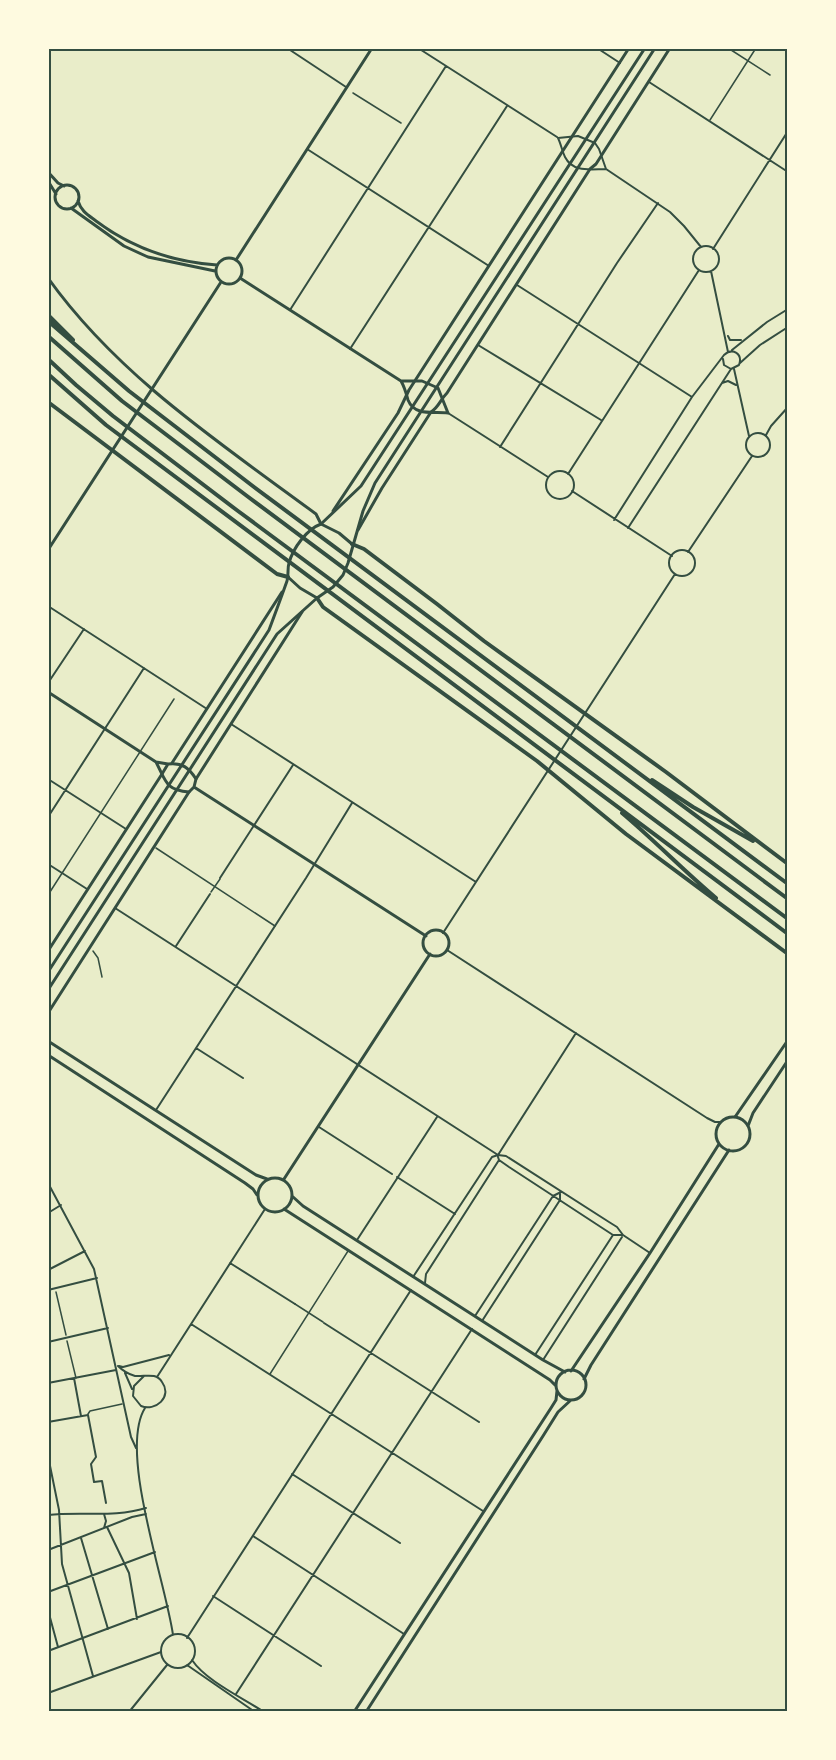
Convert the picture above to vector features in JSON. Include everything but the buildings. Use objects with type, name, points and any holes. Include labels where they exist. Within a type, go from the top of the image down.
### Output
[{"type":"highway","points":[[48,315],[68,334],[78,348]]},
{"type":"highway","points":[[48,321],[129,391],[254,487],[788,884]]},
{"type":"highway","points":[[48,336],[122,401],[788,899]]},
{"type":"highway","points":[[48,359],[113,416],[238,511],[788,919]]},
{"type":"highway","points":[[48,374],[106,425],[788,934]]},
{"type":"highway","points":[[48,402],[277,574],[288,577]]},
{"type":"highway","points":[[352,544],[364,549],[484,641],[666,772],[788,864]]},
{"type":"highway","points":[[317,598],[323,607],[537,761],[626,834],[788,954]]},
{"type":"highway","points":[[614,754],[693,807],[767,849]]},
{"type":"highway","points":[[590,786],[659,844],[693,879],[740,918]]},
{"type":"main road","points":[[236,260],[372,48]]},
{"type":"main road","points":[[333,512],[629,48]]},
{"type":"main road","points":[[48,972],[269,630],[288,577],[288,563],[296,547],[362,486],[645,48]]},
{"type":"main road","points":[[48,990],[277,634],[317,598],[333,587],[343,575],[367,499],[375,483],[655,48]]},
{"type":"main road","points":[[357,532],[382,488],[431,412],[437,409],[670,48]]},
{"type":"main road","points":[[48,172],[58,183],[76,189],[80,208],[88,215],[133,245],[175,260],[217,265]]},
{"type":"main road","points":[[48,181],[56,194],[58,204],[64,208],[71,208],[124,246],[173,264],[216,271]]},
{"type":"main road","points":[[56,194],[64,186]]},
{"type":"main road","points":[[71,208],[78,201]]},
{"type":"main road","points":[[224,258],[236,260],[242,268],[240,278],[232,284],[221,282],[216,271],[217,265],[224,258]]},
{"type":"main road","points":[[48,278],[85,326],[151,390],[316,514],[321,524],[339,533],[352,544]]},
{"type":"main road","points":[[240,278],[401,381],[428,382],[438,388],[448,413],[422,412],[413,406],[401,381]]},
{"type":"main road","points":[[48,550],[221,282]]},
{"type":"main road","points":[[288,577],[300,588],[317,598]]},
{"type":"main road","points":[[48,951],[283,591]]},
{"type":"main road","points":[[48,1013],[194,787],[196,779],[302,612]]},
{"type":"main road","points":[[48,692],[156,762],[183,765],[196,779]]},
{"type":"main road","points":[[156,762],[163,780],[169,786],[176,791],[189,792]]},
{"type":"main road","points":[[194,787],[426,936]]},
{"type":"main road","points":[[434,931],[443,933],[448,939],[447,950],[440,955],[429,954],[424,948],[426,936],[434,931]]},
{"type":"main road","points":[[284,1179],[429,954]]},
{"type":"main road","points":[[735,1117],[788,1040]]},
{"type":"main road","points":[[48,1041],[256,1175],[267,1179]]},
{"type":"main road","points":[[48,1056],[245,1183],[257,1195]]},
{"type":"main road","points":[[748,1126],[753,1113],[788,1060]]},
{"type":"main road","points":[[735,1117],[748,1126],[750,1131],[748,1142],[740,1150],[729,1150],[719,1144],[716,1133],[721,1122],[735,1117]]},
{"type":"main road","points":[[571,1371],[719,1144]]},
{"type":"main road","points":[[366,1712],[558,1412],[571,1400],[584,1393],[584,1379],[591,1365],[729,1150]]},
{"type":"main road","points":[[292,1196],[288,1206],[278,1212],[265,1209],[260,1205],[257,1195],[258,1188],[267,1179],[275,1177],[284,1179],[292,1196],[303,1206],[565,1372]]},
{"type":"main road","points":[[284,1209],[550,1380],[562,1397],[571,1400]]},
{"type":"main road","points":[[354,1712],[556,1400],[557,1379],[565,1372],[571,1371],[578,1372],[584,1379]]},
{"type":"street","points":[[287,48],[346,87]]},
{"type":"street","points":[[418,48],[558,138],[586,138],[595,143],[606,169],[657,203],[684,226],[701,248]]},
{"type":"street","points":[[597,48],[620,63]]},
{"type":"street","points":[[728,48],[770,75]]},
{"type":"street","points":[[710,121],[756,48]]},
{"type":"street","points":[[290,310],[446,66]]},
{"type":"street","points":[[648,82],[788,172]]},
{"type":"street","points":[[353,93],[401,123]]},
{"type":"street","points":[[350,349],[507,106]]},
{"type":"street","points":[[713,249],[788,131]]},
{"type":"street","points":[[558,138],[570,163],[578,168],[606,169]]},
{"type":"street","points":[[307,149],[489,266]]},
{"type":"street","points":[[500,447],[657,203]]},
{"type":"street","points":[[699,270],[693,260],[695,253],[701,248],[713,249]]},
{"type":"street","points":[[711,271],[718,262],[713,249]]},
{"type":"street","points":[[699,270],[711,271]]},
{"type":"street","points":[[568,474],[699,270]]},
{"type":"street","points":[[711,271],[730,351]]},
{"type":"street","points":[[517,285],[692,397]]},
{"type":"street","points":[[614,520],[692,397],[723,359],[743,339],[788,309]]},
{"type":"street","points":[[628,528],[733,369],[760,345],[788,327]]},
{"type":"street","points":[[726,334],[730,340],[743,339]]},
{"type":"street","points":[[478,345],[602,421]]},
{"type":"street","points":[[730,351],[739,355],[740,363]]},
{"type":"street","points":[[723,359],[724,365],[733,369]]},
{"type":"street","points":[[733,369],[749,436],[746,447],[752,456],[760,457],[767,453],[771,446],[766,435],[759,432],[749,436]]},
{"type":"street","points":[[722,383],[728,381],[737,385]]},
{"type":"street","points":[[766,435],[788,407]]},
{"type":"street","points":[[448,413],[548,477]]},
{"type":"street","points":[[688,552],[752,456]]},
{"type":"street","points":[[555,471],[564,471],[568,474],[573,482],[572,491],[563,498],[551,496],[546,489],[548,477],[555,471]]},
{"type":"street","points":[[572,491],[672,556]]},
{"type":"street","points":[[680,551],[688,552],[694,560],[693,570],[684,576],[675,574],[669,564],[672,556],[680,551]]},
{"type":"street","points":[[443,933],[675,574]]},
{"type":"street","points":[[48,606],[207,709]]},
{"type":"street","points":[[48,683],[84,629]]},
{"type":"street","points":[[48,817],[144,668]]},
{"type":"street","points":[[48,895],[174,699]]},
{"type":"street","points":[[230,724],[476,882]]},
{"type":"street","points":[[176,946],[293,765]]},
{"type":"street","points":[[48,779],[126,829]]},
{"type":"street","points":[[156,1110],[315,865],[352,803]]},
{"type":"street","points":[[154,847],[276,926]]},
{"type":"street","points":[[48,864],[87,890]]},
{"type":"street","points":[[115,908],[498,1155],[506,1156],[617,1227],[623,1235],[650,1253]]},
{"type":"street","points":[[447,950],[715,1122],[721,1122]]},
{"type":"street","points":[[93,951],[98,958],[102,977]]},
{"type":"street","points":[[413,1276],[492,1157],[498,1155],[576,1034]]},
{"type":"street","points":[[196,1048],[243,1078]]},
{"type":"street","points":[[357,1240],[437,1116]]},
{"type":"street","points":[[318,1126],[392,1174]]},
{"type":"street","points":[[425,1284],[426,1274],[499,1160],[498,1155]]},
{"type":"street","points":[[499,1160],[614,1235],[623,1235]]},
{"type":"street","points":[[397,1177],[455,1214]]},
{"type":"street","points":[[48,1183],[86,1250],[97,1278],[131,1437],[136,1448]]},
{"type":"street","points":[[475,1316],[553,1196],[561,1192]]},
{"type":"street","points":[[482,1321],[560,1200],[561,1192]]},
{"type":"street","points":[[48,1213],[61,1205]]},
{"type":"street","points":[[157,1377],[265,1209]]},
{"type":"street","points":[[535,1355],[614,1235]]},
{"type":"street","points":[[543,1360],[623,1235]]},
{"type":"street","points":[[48,1270],[86,1250]]},
{"type":"street","points":[[269,1374],[349,1250]]},
{"type":"street","points":[[230,1263],[479,1422]]},
{"type":"street","points":[[48,1290],[97,1278]]},
{"type":"street","points":[[187,1638],[411,1290]]},
{"type":"street","points":[[56,1292],[66,1335]]},
{"type":"street","points":[[191,1324],[483,1511]]},
{"type":"street","points":[[48,1342],[108,1328]]},
{"type":"street","points":[[236,1694],[472,1329]]},
{"type":"street","points":[[67,1341],[81,1416]]},
{"type":"street","points":[[48,1383],[171,1354]]},
{"type":"street","points":[[116,1367],[132,1375],[157,1377],[163,1383],[165,1396],[156,1406],[141,1407],[135,1401],[129,1380],[123,1371]]},
{"type":"street","points":[[133,1391],[137,1381],[144,1376]]},
{"type":"street","points":[[48,1422],[88,1415],[90,1411],[124,1404]]},
{"type":"street","points":[[145,1408],[140,1420],[136,1448],[137,1469],[173,1635]]},
{"type":"street","points":[[88,1415],[96,1457],[91,1464],[94,1482],[102,1481],[106,1503]]},
{"type":"street","points":[[48,1456],[59,1514],[62,1564],[93,1676]]},
{"type":"street","points":[[292,1474],[400,1544]]},
{"type":"street","points":[[48,1515],[124,1514],[146,1508]]},
{"type":"street","points":[[104,1514],[106,1528],[130,1577],[137,1619]]},
{"type":"street","points":[[124,1514],[132,1517]]},
{"type":"street","points":[[48,1550],[132,1517],[147,1514]]},
{"type":"street","points":[[252,1535],[404,1634]]},
{"type":"street","points":[[81,1538],[108,1629]]},
{"type":"street","points":[[48,1592],[155,1551]]},
{"type":"street","points":[[213,1596],[321,1666]]},
{"type":"street","points":[[48,1651],[168,1606]]},
{"type":"street","points":[[48,1610],[58,1647]]},
{"type":"street","points":[[173,1635],[187,1638],[194,1648],[192,1660],[187,1665],[178,1668],[168,1664],[161,1652],[165,1640],[173,1635]]},
{"type":"street","points":[[48,1693],[161,1652]]},
{"type":"street","points":[[192,1660],[207,1675],[264,1712]]},
{"type":"street","points":[[129,1712],[168,1664]]},
{"type":"street","points":[[187,1665],[255,1712]]}]
